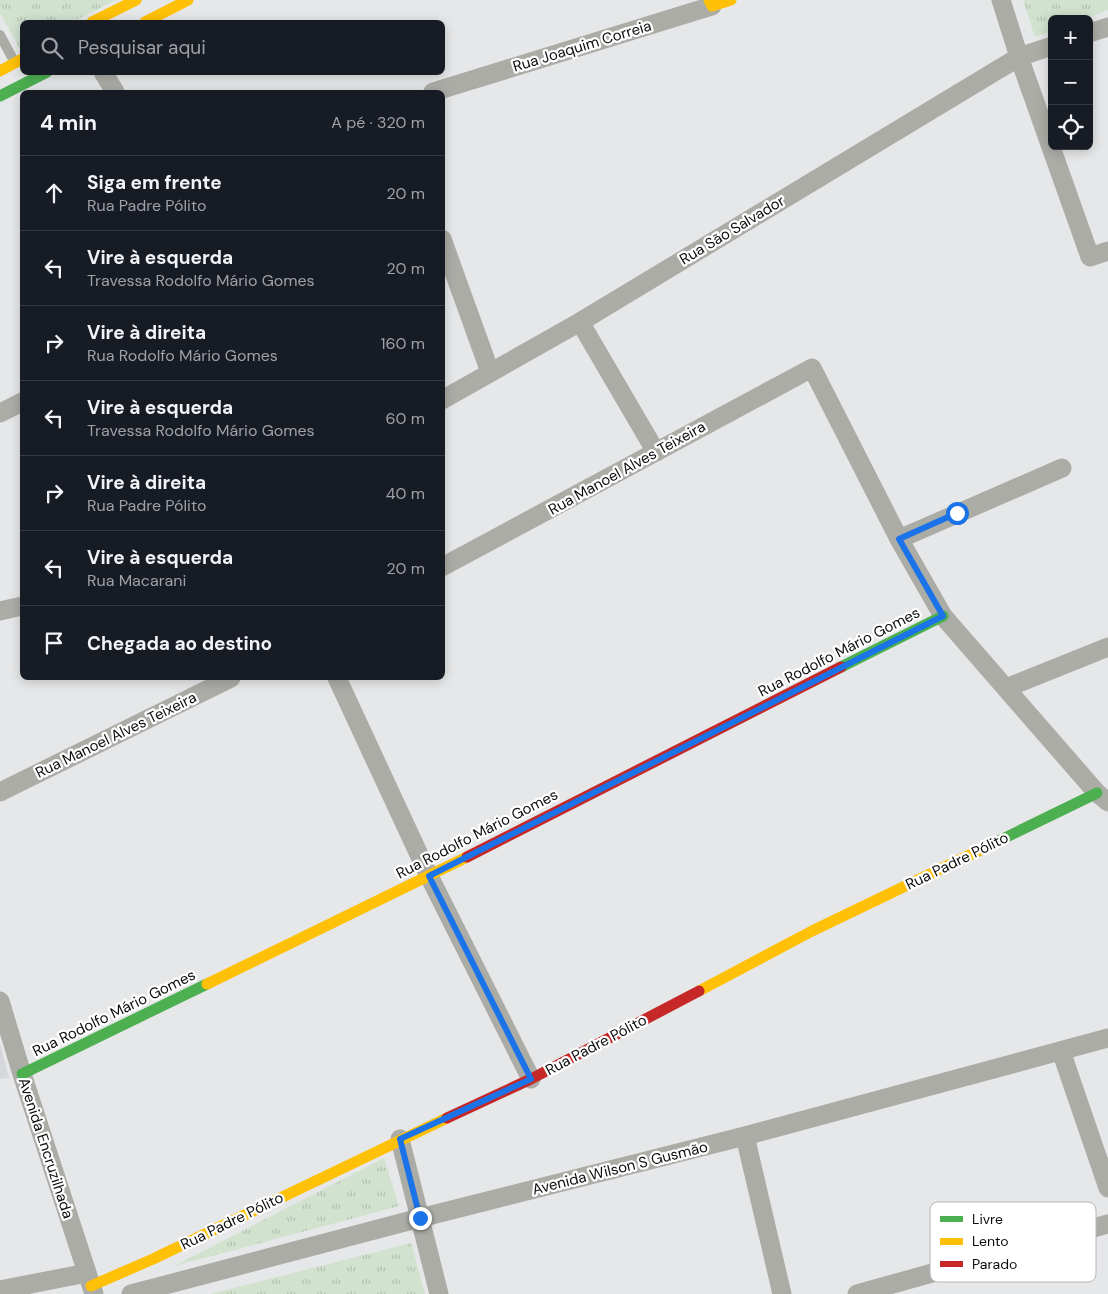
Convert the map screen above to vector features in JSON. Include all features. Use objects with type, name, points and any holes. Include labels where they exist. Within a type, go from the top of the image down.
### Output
[{"type":"street","points":[[96,20],[136,0]]},
{"type":"street","points":[[148,20],[188,0]]},
{"type":"street","name":"Rua Joaquim Correia","points":[[439,90],[710,3],[731,0]]},
{"type":"street","points":[[1002,0],[1019,57],[1075,220],[1090,257],[1108,251]]},
{"type":"street","points":[[1093,32],[1108,26]]},
{"type":"street","name":"Rua São Salvador","points":[[445,398],[580,322],[1019,57],[1048,47]]},
{"type":"street","points":[[0,71],[20,70]]},
{"type":"street","points":[[0,96],[20,72]]},
{"type":"street","points":[[105,75],[115,90]]},
{"type":"street","points":[[445,247],[490,372]]},
{"type":"street","points":[[580,322],[656,452]]},
{"type":"street","name":"Rua Manoel Alves Teixeira","points":[[445,566],[812,368],[899,539]]},
{"type":"street","points":[[0,413],[20,403]]},
{"type":"street","points":[[1062,468],[899,539],[943,616],[1102,798]]},
{"type":"street","points":[[0,611],[20,606]]},
{"type":"street","name":"Rua Rodolfo Mário Gomes","points":[[22,1074],[429,876],[943,616]]},
{"type":"street","points":[[1006,688],[1108,648]]},
{"type":"street","name":"Rua Manoel Alves Teixeira","points":[[0,792],[227,680]]},
{"type":"street","points":[[337,680],[429,876],[531,1079]]},
{"type":"street","name":"Rua Padre Pólito","points":[[90,1284],[153,1259],[400,1139],[531,1079],[812,932],[1102,798]]},
{"type":"street","name":"Avenida Encruzilhada","points":[[0,1001],[90,1284]]},
{"type":"street","name":"Avenida Wilson S Gusmão","points":[[131,1294],[420,1218],[745,1136],[1108,1038]]},
{"type":"street","points":[[1061,1051],[1108,1188]]},
{"type":"street","points":[[745,1136],[782,1294]]},
{"type":"street","points":[[400,1139],[439,1294]]},
{"type":"street","points":[[857,1294],[930,1274]]},
{"type":"street","points":[[0,1290],[90,1284]]},
{"type":"lane","points":[[0,35],[20,67]]},
{"type":"shaded area","points":[[0,1044],[9,1078],[0,1079]]},
{"type":"green space","points":[[0,0],[116,0],[76,20],[20,20],[20,49],[0,13]]},
{"type":"green space","points":[[1023,0],[1108,0],[1108,10],[1093,16],[1048,15],[1048,32],[1035,37]]},
{"type":"green space","points":[[384,1158],[399,1206],[174,1266]]},
{"type":"green space","points":[[411,1243],[425,1294],[210,1294]]},
{"type":"traffic: fast","points":[[0,96],[41,75]]},
{"type":"traffic: fast","points":[[841,667],[943,616]]},
{"type":"traffic: fast","points":[[978,851],[1097,793]]},
{"type":"traffic: fast","points":[[22,1074],[207,984]]},
{"type":"traffic: slow","points":[[96,20],[136,0]]},
{"type":"traffic: slow","points":[[149,20],[188,0]]},
{"type":"traffic: slow","points":[[709,0],[712,6],[731,0]]},
{"type":"traffic: slow","points":[[0,71],[20,60]]},
{"type":"traffic: slow","points":[[699,991],[812,931],[978,851]]},
{"type":"traffic: slow","points":[[207,984],[467,857]]},
{"type":"traffic: slow","points":[[91,1286],[153,1259],[447,1118]]},
{"type":"traffic: jam","points":[[467,857],[841,667]]},
{"type":"traffic: jam","points":[[447,1118],[531,1079],[699,991]]},
{"type":"route","points":[[420,1218],[400,1139],[531,1079],[429,876],[943,616],[899,539],[957,513]]}]
